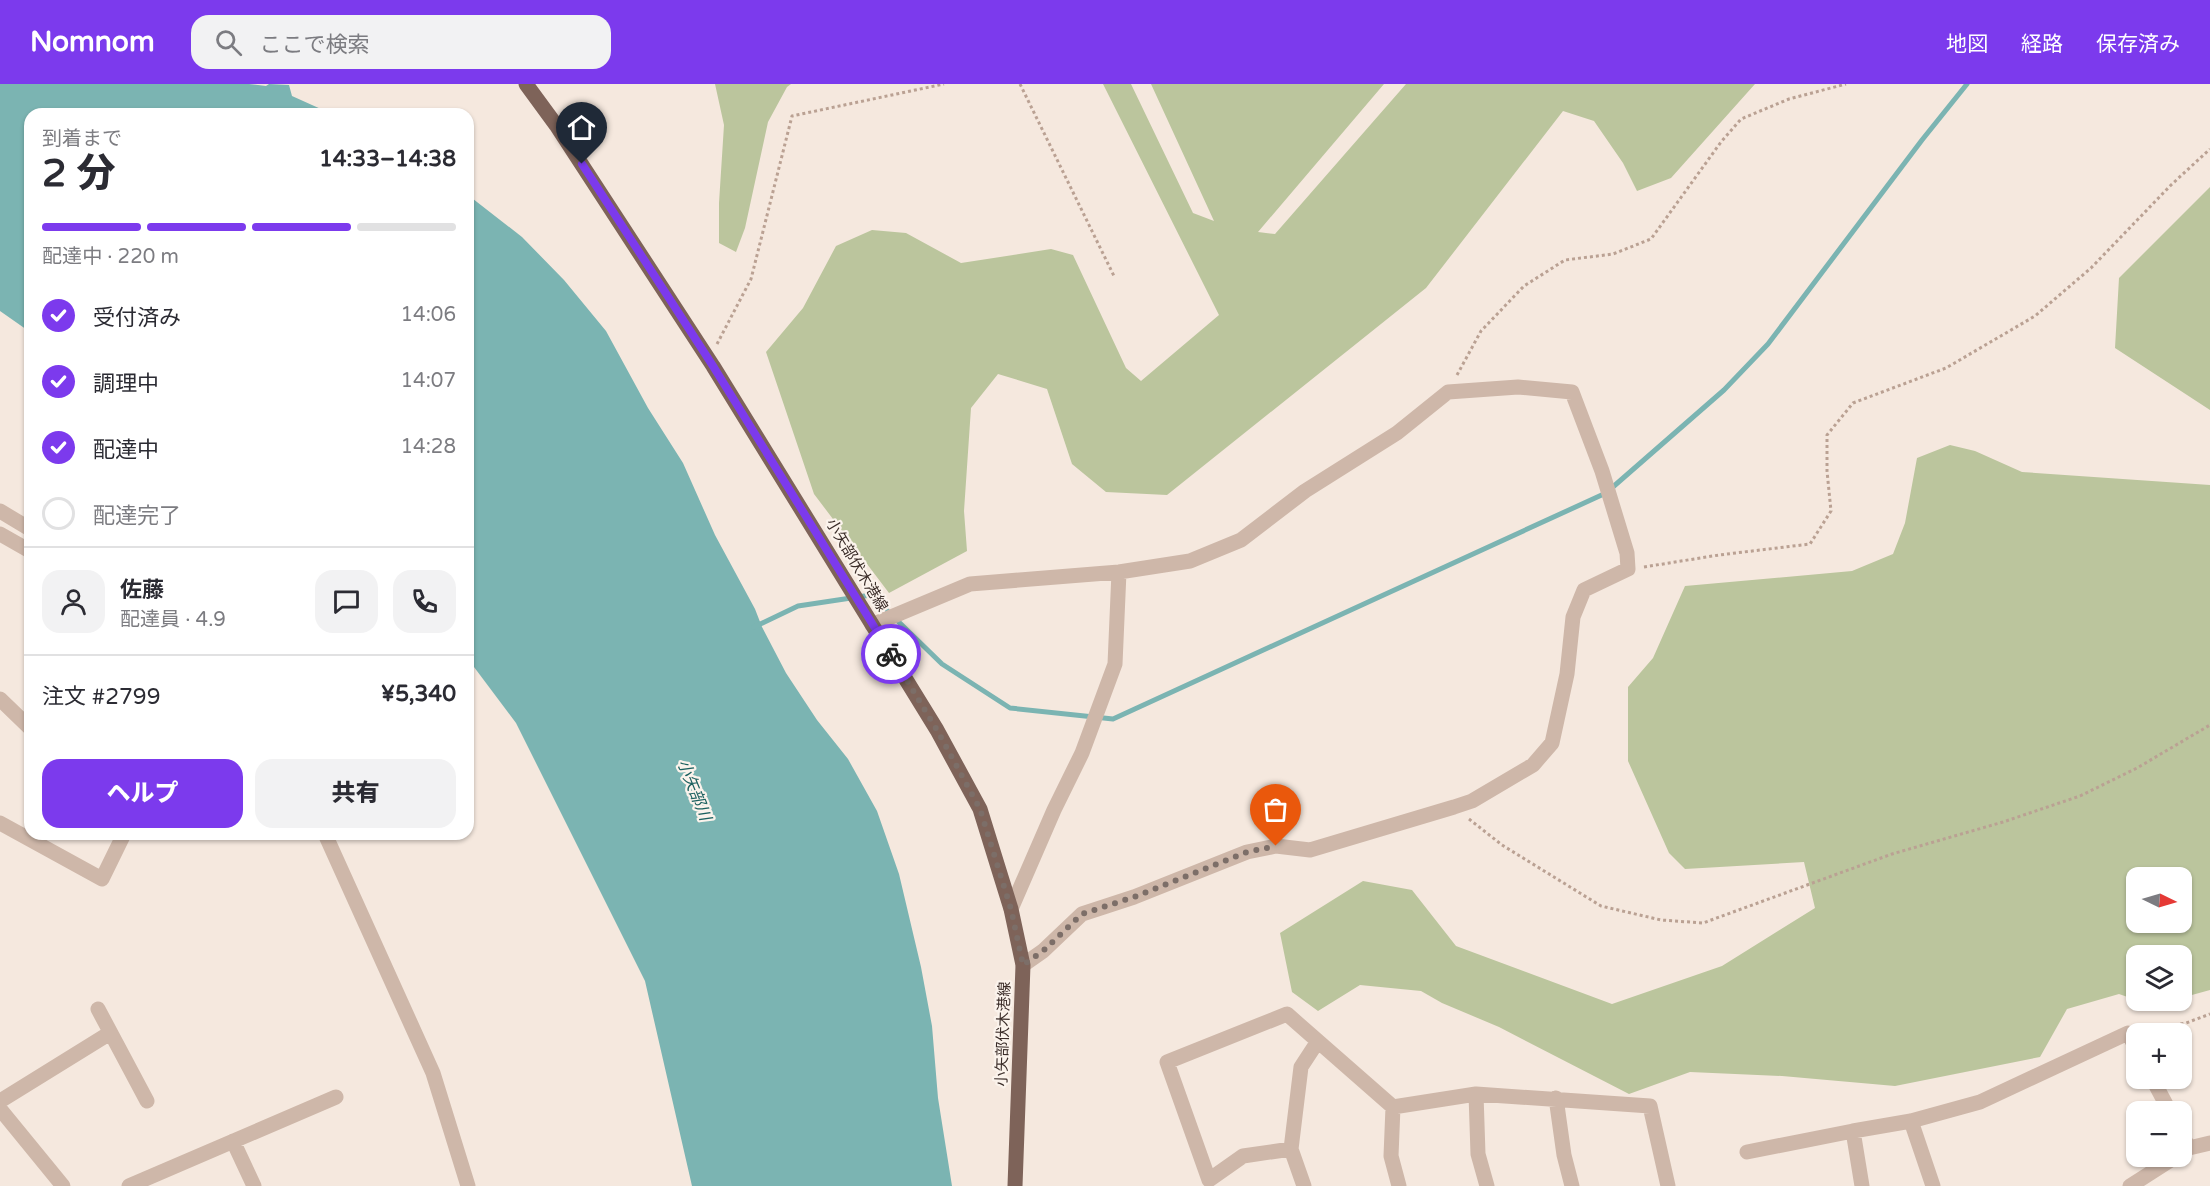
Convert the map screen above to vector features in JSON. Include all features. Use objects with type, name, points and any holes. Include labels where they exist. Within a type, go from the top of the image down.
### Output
[{"type":"main road","name":"小矢部伏木港線","points":[[526,84],[556,125],[709,359],[937,730],[980,809],[1011,909],[1023,965],[1015,1186]]},
{"type":"street","points":[[872,625],[970,584],[1119,572],[1190,561],[1241,540],[1305,491],[1397,433],[1448,392],[1518,387],[1572,392],[1602,471],[1627,553],[1628,569],[1584,590],[1573,617],[1567,674],[1552,743],[1533,765],[1472,801],[1454,807],[1310,850],[1276,846],[1247,852],[1134,897],[1082,914],[1043,951],[1023,965]]},
{"type":"street","points":[[0,511],[24,525]]},
{"type":"street","points":[[0,534],[24,547]]},
{"type":"street","points":[[1011,909],[1054,810],[1082,753],[1115,664],[1119,572]]},
{"type":"street","points":[[0,699],[24,722]]},
{"type":"street","points":[[0,823],[24,836]]},
{"type":"street","points":[[31,840],[102,879],[121,840]]},
{"type":"street","points":[[328,840],[433,1073],[468,1186]]},
{"type":"street","points":[[98,1009],[147,1101]]},
{"type":"street","points":[[1291,1149],[1243,1156],[1207,1184],[1167,1062],[1287,1014],[1393,1107]]},
{"type":"street","points":[[0,1101],[110,1033]]},
{"type":"street","points":[[1747,1152],[1911,1121],[1980,1102],[2126,1034]]},
{"type":"street","points":[[1304,1186],[1291,1149],[1301,1067],[1318,1041]]},
{"type":"street","points":[[1393,1107],[1476,1094],[1650,1106],[1668,1186]]},
{"type":"street","points":[[1476,1094],[1478,1154],[1487,1186]]},
{"type":"street","points":[[129,1186],[336,1097]]},
{"type":"street","points":[[1556,1098],[1564,1155],[1572,1186]]},
{"type":"street","points":[[1393,1107],[1391,1156],[1399,1186]]},
{"type":"street","points":[[0,1109],[63,1186]]},
{"type":"street","points":[[1911,1121],[1933,1186]]},
{"type":"street","points":[[1853,1131],[1862,1186]]},
{"type":"street","points":[[233,1141],[254,1186]]},
{"type":"street","points":[[2192,1149],[2210,1143]]},
{"type":"street","points":[[2136,1185],[2162,1167]]},
{"type":"path","points":[[709,359],[752,279],[792,116],[944,84]]},
{"type":"path","points":[[1020,84],[1114,276]]},
{"type":"path","points":[[1448,392],[1481,332],[1524,286],[1565,260],[1613,254],[1651,239],[1721,142],[1742,119],[1789,99],[1846,84]]},
{"type":"path","points":[[1628,569],[1810,544],[1831,511],[1827,471],[1827,435],[1853,404],[1946,368],[2035,316],[2091,268],[2171,185],[2210,149]]},
{"type":"path","points":[[1454,807],[1502,845],[1601,906],[1660,920],[1703,923],[1892,854],[2003,822],[2080,796],[2137,768],[2210,725]]},
{"type":"path","points":[[2186,1023],[2210,1014]]},
{"type":"green space","points":[[715,84],[791,84],[787,87],[768,122],[745,228],[736,252],[719,243],[724,125]]},
{"type":"green space","points":[[1103,84],[1131,84],[1193,213],[1214,221],[1151,84],[1384,84],[1258,232],[1275,234],[1406,84],[1755,84],[1671,178],[1637,191],[1623,163],[1594,121],[1563,111],[1426,288],[1167,495],[1106,492],[1072,464],[1047,389],[998,374],[971,408],[964,511],[967,551],[889,593],[814,494],[766,352],[803,308],[836,246],[872,230],[906,233],[961,263],[1051,249],[1073,255],[1126,368],[1141,381],[1219,315]]},
{"type":"green space","points":[[2210,187],[2210,410],[2115,348],[2119,278]]},
{"type":"green space","points":[[1950,445],[1975,451],[2022,472],[2210,485],[2210,990],[2192,995],[2192,945],[2126,945],[2126,996],[2119,994],[2067,1009],[2040,1057],[1895,1086],[1782,1076],[1690,1072],[1629,1094],[1499,1027],[1442,1003],[1421,991],[1360,985],[1318,1011],[1292,992],[1280,933],[1363,881],[1412,890],[1456,946],[1612,1004],[1722,966],[1815,908],[1804,862],[1685,869],[1669,853],[1628,761],[1628,687],[1653,658],[1685,586],[1852,571],[1893,554],[1905,523],[1917,458]]},
{"type":"water","points":[[0,84],[289,85],[292,96],[319,108],[24,108],[24,328],[0,311]]},
{"type":"water","name":"小矢部川","points":[[474,200],[522,237],[564,280],[606,331],[648,408],[683,463],[715,535],[786,673],[817,720],[848,759],[877,811],[899,874],[921,967],[932,1026],[938,1098],[952,1186],[692,1186],[645,981],[516,723],[474,667]]},
{"type":"waterway","points":[[754,627],[798,606],[871,595],[942,664],[1010,708],[1113,719],[1606,493],[1724,390],[1768,344],[1967,84]]},
{"type":"way so far","points":[[891,654],[937,730],[980,809],[1011,909],[1023,965],[1043,951],[1082,914],[1134,897],[1247,852],[1276,846]]},
{"type":"route","points":[[582,164],[713,366],[891,654]]}]
